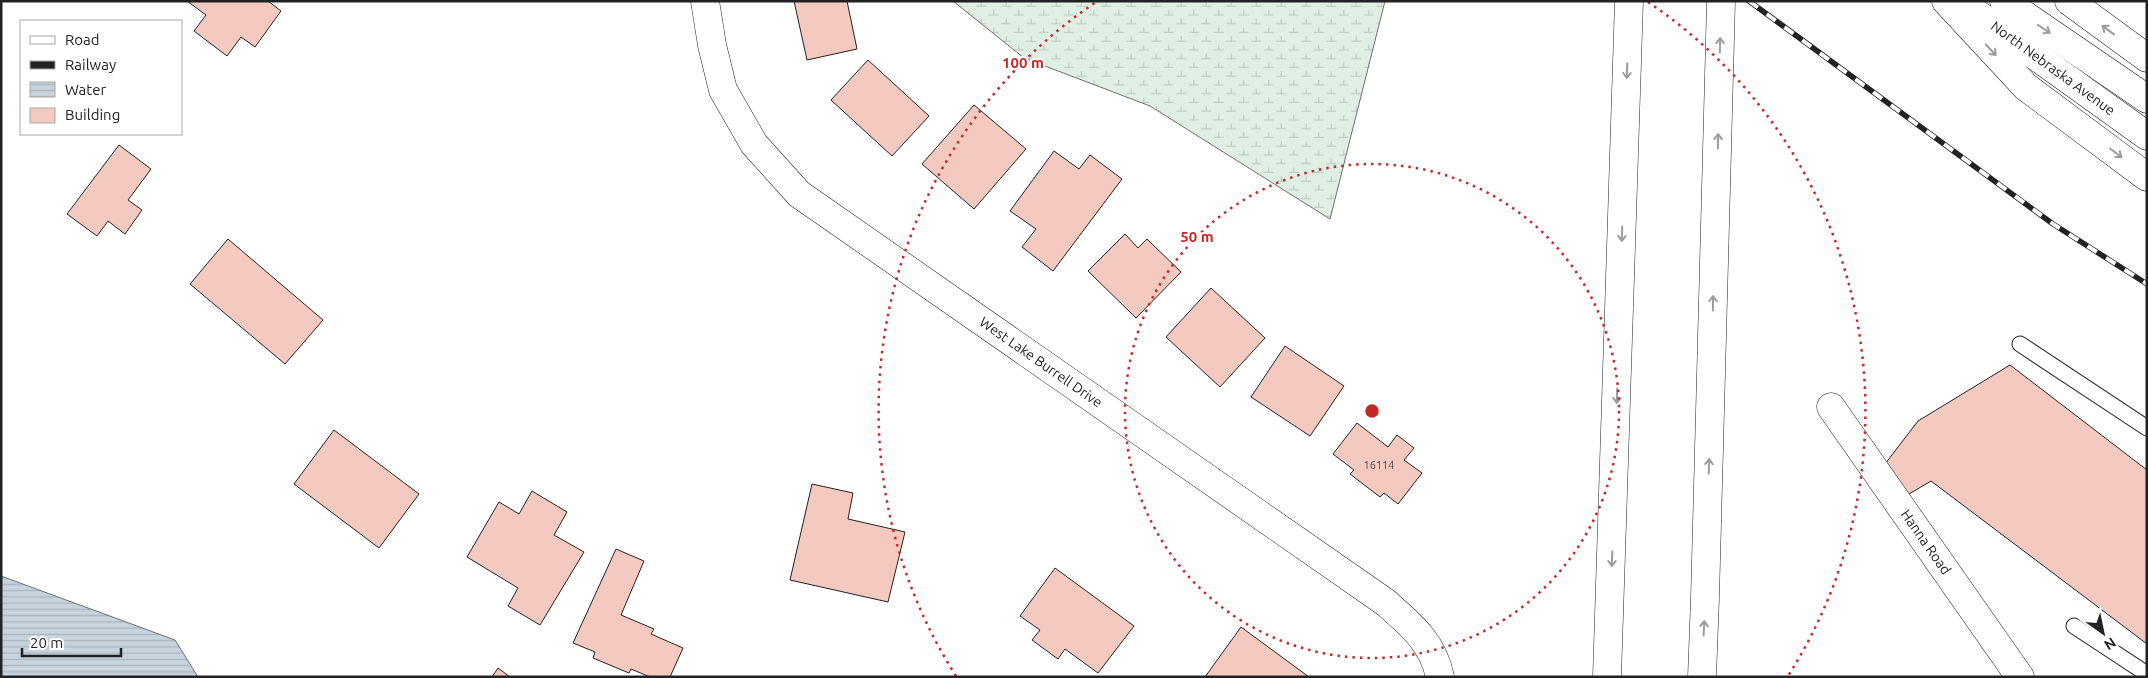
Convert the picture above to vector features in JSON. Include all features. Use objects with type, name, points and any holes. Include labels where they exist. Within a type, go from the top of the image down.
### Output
[{"type":"main road","name":"West Lake Burrell Drive","points":[[705,1],[712,45],[723,90],[754,144],[799,194],[1385,602],[1417,630],[1438,665],[1440,677]]},
{"type":"main road","points":[[1702,677],[1721,1]]},
{"type":"main road","points":[[1946,1],[2026,87],[2147,176]]},
{"type":"main road","name":"North Nebraska Avenue","points":[[1960,1],[2147,136]]},
{"type":"main road","points":[[2004,1],[2147,99]]},
{"type":"main road","points":[[2069,1],[2147,58]]},
{"type":"main road","points":[[1607,677],[1629,12]]},
{"type":"main road","name":"Hanna Road","points":[[1831,407],[2020,677]]},
{"type":"lane","points":[[2020,344],[2147,428]]},
{"type":"lane","points":[[2074,626],[2147,674]]},
{"type":"green space","points":[[953,1],[1385,1],[1330,219],[1150,106],[1024,58]]},
{"type":"water","points":[[1,576],[175,640],[198,677],[1,677]]},
{"type":"building","points":[[187,1],[268,1],[281,11],[255,47],[241,37],[227,56],[194,31],[206,15]]},
{"type":"building","points":[[794,1],[847,1],[857,49],[807,60]]},
{"type":"building","points":[[868,60],[929,116],[892,156],[831,100]]},
{"type":"building","points":[[974,105],[1026,149],[974,209],[922,164]]},
{"type":"building","points":[[119,145],[151,169],[128,200],[142,210],[125,234],[108,221],[97,236],[67,214]]},
{"type":"building","points":[[1054,151],[1079,169],[1090,155],[1122,179],[1053,271],[1022,247],[1036,229],[1010,211]]},
{"type":"building","points":[[1125,234],[1138,248],[1147,239],[1181,272],[1136,318],[1088,271]]},
{"type":"building","points":[[228,239],[323,320],[285,364],[190,284]]},
{"type":"building","points":[[1211,288],[1265,338],[1220,387],[1166,337]]},
{"type":"building","points":[[1285,346],[1344,386],[1310,436],[1251,397]]},
{"type":"building","points":[[2010,365],[2147,470],[2147,644],[1931,481],[1904,497],[1885,464],[1918,421]]},
{"type":"building","points":[[1357,423],[1388,447],[1397,435],[1414,448],[1404,460],[1422,473],[1398,504],[1384,493],[1380,497],[1350,474],[1354,470],[1333,454]]},
{"type":"building","points":[[334,430],[419,494],[379,548],[294,484]]},
{"type":"building","points":[[812,484],[853,493],[848,519],[905,532],[888,602],[790,580]]},
{"type":"building","points":[[532,491],[567,512],[554,535],[584,552],[540,625],[508,606],[518,588],[467,557],[499,502],[519,514]]},
{"type":"building","points":[[616,549],[644,561],[621,615],[654,629],[651,634],[683,648],[670,677],[650,677],[631,669],[629,673],[593,658],[595,652],[573,643]]},
{"type":"building","points":[[1055,568],[1134,626],[1098,673],[1065,649],[1058,659],[1032,640],[1040,630],[1020,616]]},
{"type":"building","points":[[1241,627],[1309,677],[1205,677]]},
{"type":"building","points":[[498,668],[510,677],[492,677]]},
{"type":"railway","points":[[1749,1],[2053,224],[2147,284]]}]
